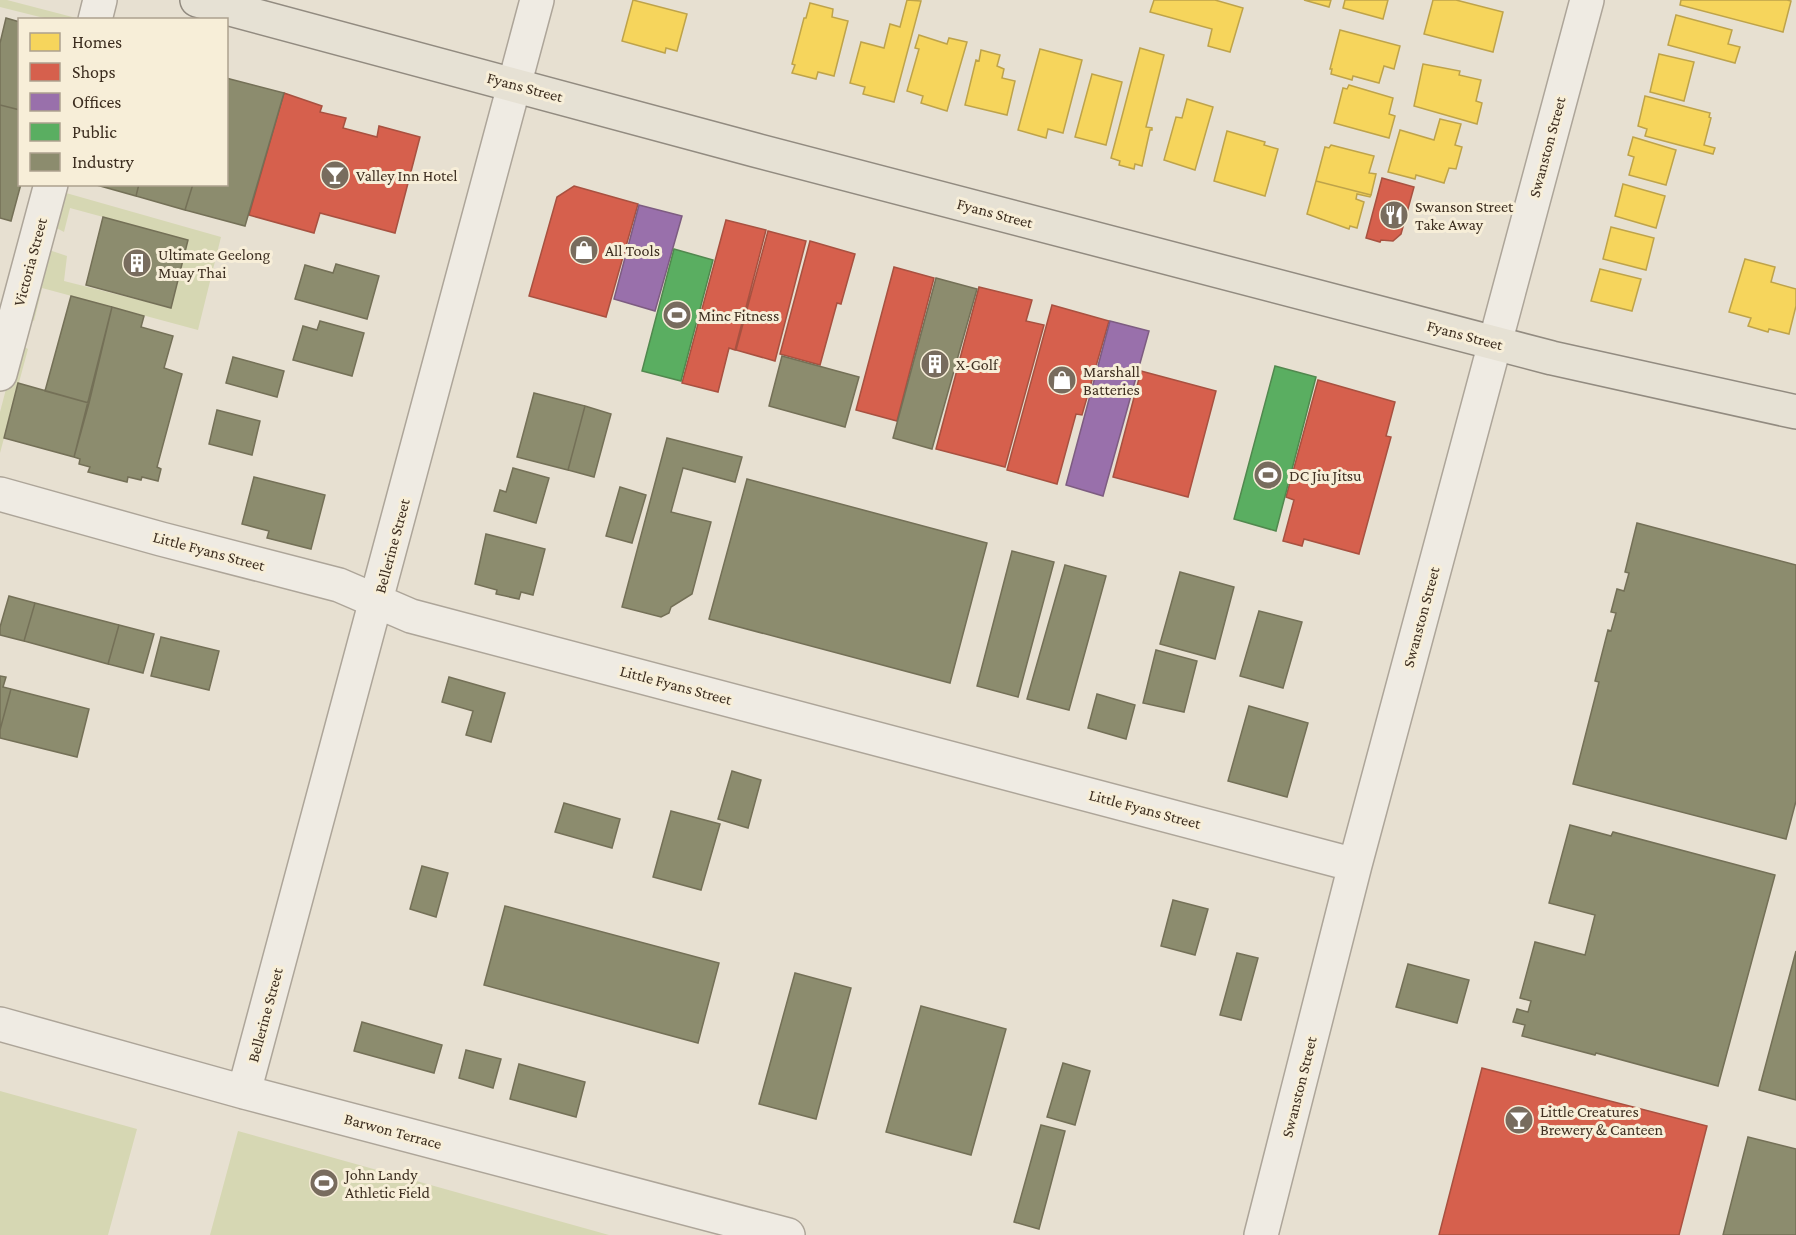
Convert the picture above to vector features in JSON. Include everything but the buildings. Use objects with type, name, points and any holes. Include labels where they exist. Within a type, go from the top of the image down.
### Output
[{"type":"main road","name":"Fyans Street","points":[[197,0],[755,150],[1552,358],[1796,412]]},
{"type":"street","points":[[96,18],[100,0]]},
{"type":"street","name":"Bellerine Street","points":[[244,1092],[537,0]]},
{"type":"street","name":"Swanston Street","points":[[1261,1235],[1355,865],[1587,0]]},
{"type":"street","name":"Victoria Street","points":[[0,374],[50,186]]},
{"type":"street","name":"Little Fyans Street","points":[[0,494],[339,585],[411,616],[1355,865]]},
{"type":"street","name":"Barwon Terrace","points":[[0,1024],[244,1092],[788,1235]]},
{"type":"green space","points":[[0,0],[7,0],[76,18],[44,18],[0,7]]},
{"type":"green space","points":[[59,191],[221,237],[198,330],[42,288],[34,321],[29,319],[49,250],[67,256],[64,281],[171,308],[188,240],[70,208],[64,232],[49,224]]},
{"type":"green space","points":[[21,345],[28,349],[0,453],[0,412],[17,347]]},
{"type":"green space","points":[[0,1091],[137,1129],[108,1235],[0,1235]]},
{"type":"green space","name":"John Landy Athletic Field","points":[[238,1131],[609,1235],[210,1235]]},
{"type":"place","name":"Valley Inn Hotel","points":[[335,175]]},
{"type":"place","name":"Swanson Street Take Away","points":[[1394,215]]},
{"type":"place","name":"All Tools","points":[[584,250]]},
{"type":"place","name":"Ultimate Geelong Muay Thai","points":[[137,263]]},
{"type":"place","name":"Minc Fitness","points":[[677,315]]},
{"type":"place","name":"X-Golf","points":[[935,364]]},
{"type":"place","name":"Marshall Batteries","points":[[1062,380]]},
{"type":"place","name":"DC Jiu Jitsu","points":[[1268,475]]},
{"type":"place","name":"Little Creatures Brewery & Canteen","points":[[1519,1120]]},
{"type":"place","name":"John Landy Athletic Field","points":[[324,1183]]}]
